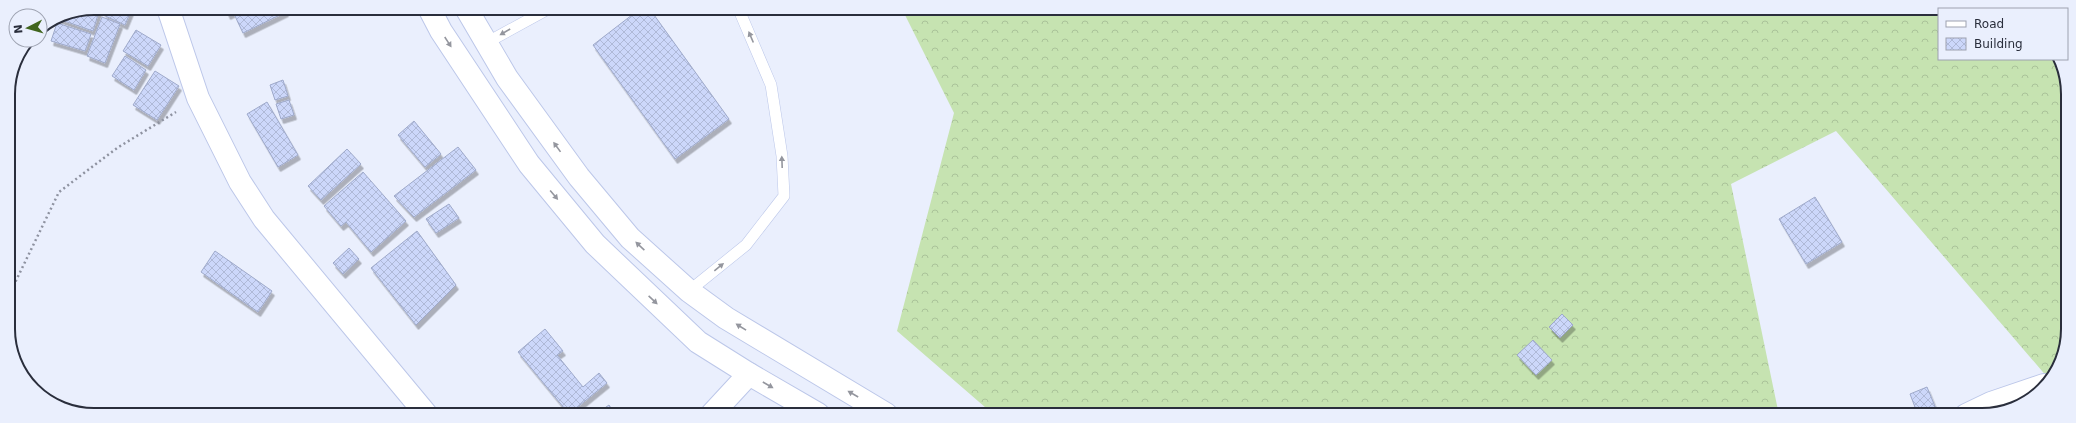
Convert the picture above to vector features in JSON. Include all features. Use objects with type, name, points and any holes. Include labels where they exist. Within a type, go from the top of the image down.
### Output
[{"type":"street","points":[[170,15],[198,98],[240,182],[264,219],[421,408]]},
{"type":"street","points":[[432,15],[441,32],[529,164],[595,244],[698,342],[808,408]]},
{"type":"street","points":[[470,15],[507,78],[579,177],[630,238],[689,291],[726,318],[876,408]]},
{"type":"street","points":[[718,408],[749,374]]},
{"type":"street","points":[[1981,408],[2033,389]]},
{"type":"lane","points":[[486,43],[537,15]]},
{"type":"lane","points":[[689,291],[746,245],[784,196],[782,156],[771,85],[741,15]]},
{"type":"path","points":[[15,283],[59,192],[118,148],[198,98]]},
{"type":"green space","points":[[905,15],[1938,15],[1938,60],[2053,60],[2057,68],[2061,88],[2061,335],[2057,355],[2046,375],[1836,131],[1731,184],[1778,408],[986,408],[897,331],[954,113]]},
{"type":"building","points":[[98,15],[93,31],[64,21],[83,16]]},
{"type":"building","points":[[103,15],[129,15],[125,25]]},
{"type":"building","points":[[237,15],[280,15],[243,33],[235,16]]},
{"type":"building","points":[[632,15],[654,15],[729,119],[675,159],[593,45]]},
{"type":"building","points":[[102,17],[120,24],[105,63],[87,56]]},
{"type":"building","points":[[58,23],[91,34],[85,51],[51,41],[57,24]]},
{"type":"building","points":[[136,30],[161,45],[148,66],[123,51]]},
{"type":"building","points":[[125,56],[146,70],[134,90],[112,76]]},
{"type":"building","points":[[155,71],[179,86],[157,120],[133,105]]},
{"type":"building","points":[[283,80],[288,96],[275,100],[270,85]]},
{"type":"building","points":[[289,100],[294,115],[281,119],[276,104]]},
{"type":"building","points":[[267,102],[298,155],[278,167],[247,114]]},
{"type":"building","points":[[414,121],[441,154],[425,167],[398,135]]},
{"type":"building","points":[[458,147],[476,170],[414,217],[394,196]]},
{"type":"building","points":[[347,149],[361,164],[321,200],[308,186]]},
{"type":"building","points":[[363,172],[406,221],[371,252],[346,222],[341,226],[324,206]]},
{"type":"building","points":[[1815,197],[1842,242],[1806,264],[1779,219]]},
{"type":"building","points":[[449,204],[459,218],[436,233],[426,219]]},
{"type":"building","points":[[417,231],[456,285],[416,325],[371,268]]},
{"type":"building","points":[[349,248],[359,259],[343,274],[333,263]]},
{"type":"building","points":[[215,251],[272,291],[258,312],[201,272]]},
{"type":"building","points":[[1562,314],[1573,325],[1560,338],[1549,327]]},
{"type":"building","points":[[545,329],[563,351],[557,355],[583,387],[599,373],[607,383],[576,408],[564,408],[518,352]]},
{"type":"building","points":[[1533,340],[1552,360],[1536,375],[1517,355]]},
{"type":"building","points":[[1927,387],[1936,408],[1915,408],[1910,394]]}]
